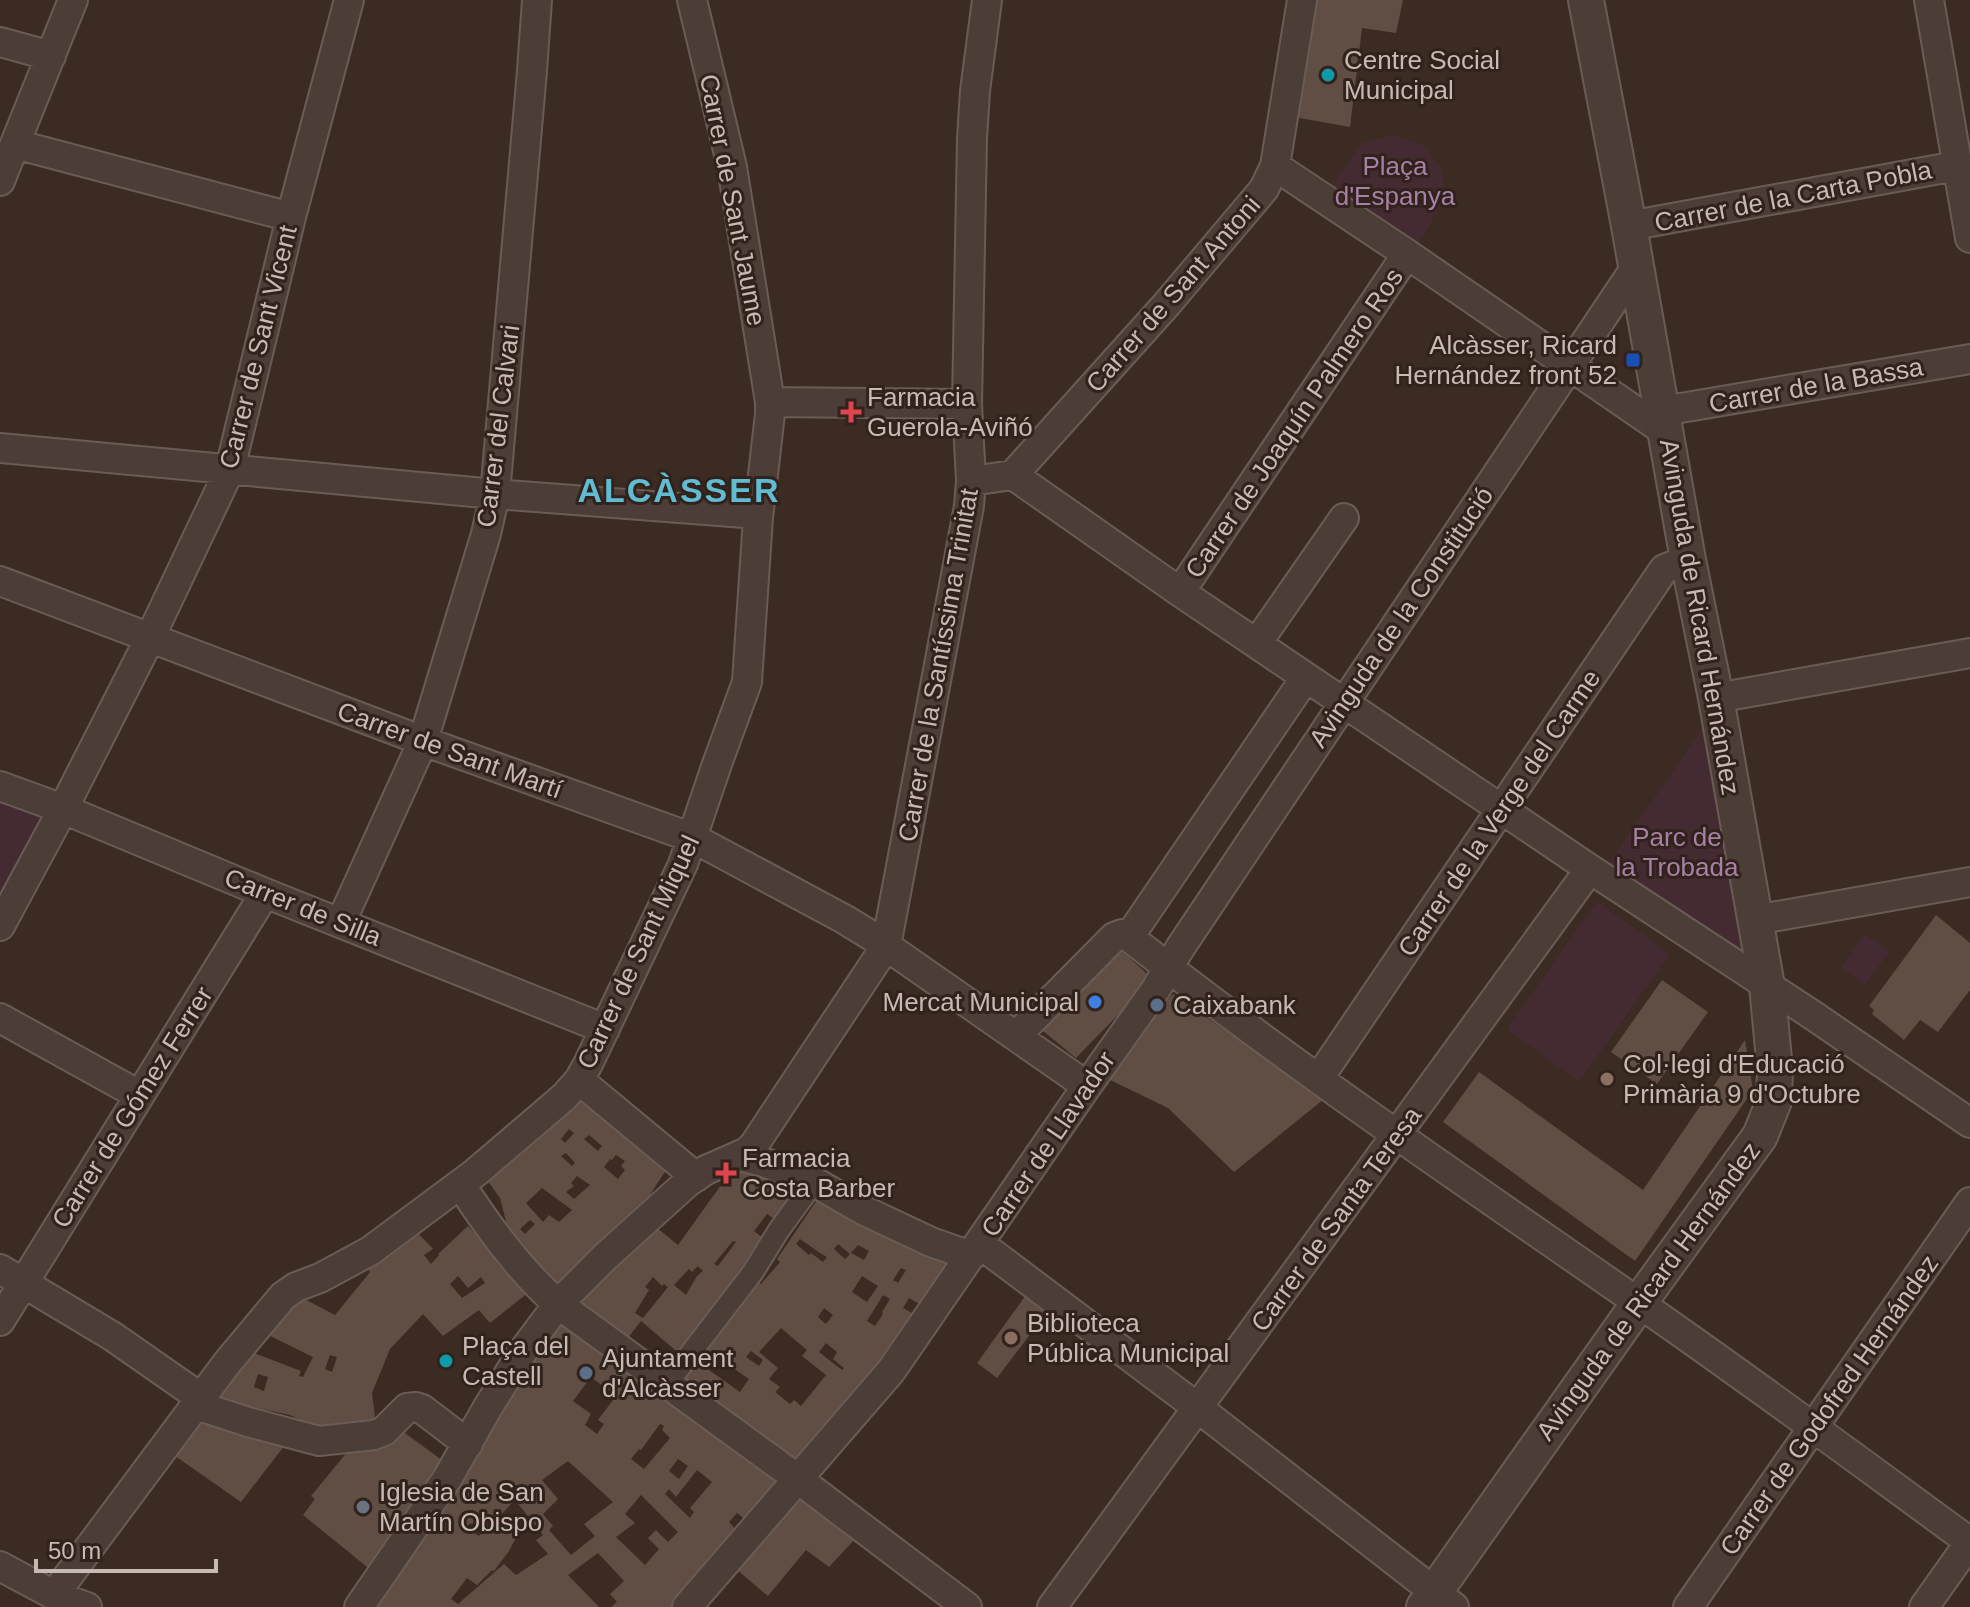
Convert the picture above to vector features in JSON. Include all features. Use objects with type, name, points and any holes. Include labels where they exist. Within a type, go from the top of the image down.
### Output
[{"type":"street","points":[[0,181],[73,0]]},
{"type":"street","name":"Carrer de Sant Vicent","points":[[0,926],[150,639],[230,469],[291,217],[349,0]]},
{"type":"street","name":"Carrer del Calvari","points":[[341,922],[423,741],[486,534],[495,494],[537,0]]},
{"type":"street","name":"Carrer de Sant Jaume","points":[[692,0],[732,167],[770,402]]},
{"type":"street","name":"Carrer de la Santíssima Trinitat","points":[[886,946],[967,526],[971,481],[967,404],[972,139],[987,0]]},
{"type":"street","name":"Carrer de Sant Antoni","points":[[1013,475],[1186,282],[1264,189],[1275,166],[1302,0]]},
{"type":"street","name":"Avinguda de Ricard Hernández","points":[[1437,1602],[1639,1303],[1760,1136],[1774,1101],[1775,1070],[1767,986],[1586,0]]},
{"type":"street","points":[[1929,0],[1960,146],[1970,238]]},
{"type":"street","points":[[0,42],[51,56]]},
{"type":"street","points":[[15,144],[291,217]]},
{"type":"street","name":"Carrer de la Carta Pobla","points":[[1629,226],[1960,146]]},
{"type":"street","points":[[1275,166],[1571,366],[1664,422]]},
{"type":"street","name":"Carrer de Joaquín Palmero Ros","points":[[1180,592],[1407,254]]},
{"type":"street","name":"Avinguda de la Constitució","points":[[1169,969],[1343,702],[1636,267]]},
{"type":"street","name":"Carrer de la Bassa","points":[[1664,422],[1970,359]]},
{"type":"street","points":[[770,402],[967,404]]},
{"type":"street","name":"Carrer de Sant Miquel","points":[[54,1595],[227,1363],[283,1296],[370,1251],[461,1185],[564,1097],[579,1080],[683,864],[747,682],[758,514],[770,402]]},
{"type":"street","points":[[0,448],[495,494],[758,514]]},
{"type":"street","points":[[971,481],[1013,475],[1180,592],[1970,1123]]},
{"type":"street","points":[[1257,643],[1344,518]]},
{"type":"street","name":"Carrer de la Verge del Carme","points":[[1319,1078],[1664,569],[1688,560]]},
{"type":"street","name":"Carrer de Sant Martí","points":[[0,581],[423,741],[693,838],[844,919],[1087,1086]]},
{"type":"street","points":[[1716,698],[1970,653]]},
{"type":"street","name":"Avinguda de la Constitució","points":[[1129,937],[1306,677]]},
{"type":"street","name":"Carrer de Silla","points":[[0,786],[605,1029]]},
{"type":"street","name":"Carrer de Santa Teresa","points":[[1052,1607],[1590,869]]},
{"type":"street","points":[[1755,920],[1970,882]]},
{"type":"street","name":"Carrer de Gómez Ferrer","points":[[0,1321],[265,893]]},
{"type":"street","points":[[1017,1035],[1114,937],[1122,934],[1129,937],[1319,1078],[1813,1427],[1970,1542],[1924,1607]]},
{"type":"street","points":[[359,1607],[424,1514],[523,1351],[558,1304],[605,1257],[696,1177],[747,1152],[762,1135],[886,946]]},
{"type":"street","name":"Carrer de Llavador","points":[[687,1607],[891,1371],[1169,969]]},
{"type":"street","points":[[1772,1036],[1788,1023],[1814,1016]]},
{"type":"street","points":[[0,1018],[139,1095]]},
{"type":"street","points":[[579,1080],[696,1177]]},
{"type":"street","points":[[739,1156],[814,1182],[865,1211],[931,1242],[975,1250],[1198,1408],[1437,1602]]},
{"type":"street","points":[[667,1384],[753,1272],[814,1182]]},
{"type":"street","points":[[461,1185],[511,1253],[558,1304],[967,1607]]},
{"type":"street","name":"Carrer de Godofred Hernández","points":[[1688,1607],[1970,1202]]},
{"type":"street","points":[[0,1269],[112,1336],[199,1401],[261,1426],[319,1441],[356,1438],[384,1431],[407,1408],[416,1407],[468,1444]]},
{"type":"street","points":[[0,1566],[54,1595],[87,1607]]},
{"type":"green space","name":"Plaça d'Espanya","points":[[1394,135],[1423,145],[1441,168],[1445,198],[1416,248],[1329,189],[1362,143]]},
{"type":"green space","name":"Parc de la Trobada","points":[[1707,722],[1746,959],[1607,866]]},
{"type":"green space","points":[[0,797],[52,816],[0,909]]},
{"type":"green space","points":[[1597,901],[1670,954],[1579,1082],[1507,1029]]},
{"type":"green space","points":[[1865,934],[1890,951],[1865,985],[1841,967]]},
{"type":"building","name":"Centre Social Municipal","points":[[1312,0],[1403,0],[1396,33],[1362,28],[1350,127],[1294,117]]},
{"type":"building","points":[[1936,915],[1970,943],[1970,990],[1938,1032],[1920,1020],[1904,1040],[1872,1014],[1874,1010],[1869,1006]]},
{"type":"building","name":"Mercat Municipal","points":[[1116,946],[1153,979],[1076,1058],[1037,1026]]},
{"type":"building","points":[[1662,980],[1708,1012],[1657,1084],[1611,1052]]},
{"type":"building","points":[[1173,994],[1324,1099],[1234,1172],[1168,1108],[1104,1077]]},
{"type":"building","points":[[1745,1040],[1753,1090],[1635,1261],[1443,1122],[1479,1072],[1643,1190]]},
{"type":"building","points":[[582,1095],[668,1167],[637,1215],[557,1289],[511,1241],[500,1198],[485,1177]],"holes":[[[569,1129],[574,1133],[565,1143],[561,1139]],[[589,1135],[602,1146],[598,1151],[584,1139]],[[566,1153],[575,1163],[572,1166],[561,1156]],[[616,1155],[625,1161],[621,1166],[625,1170],[618,1179],[604,1167]],[[577,1176],[590,1185],[574,1199],[566,1192],[574,1186],[571,1183]],[[542,1188],[572,1210],[559,1222],[549,1215],[543,1222],[526,1203]],[[530,1220],[535,1224],[525,1234],[520,1229]]]},
{"type":"building","points":[[739,1160],[807,1184],[780,1223],[767,1214],[754,1231],[767,1241],[681,1355],[641,1321],[627,1339],[577,1301],[657,1228],[678,1245]],"holes":[[[733,1241],[736,1242],[718,1266],[714,1264]],[[698,1266],[703,1271],[686,1295],[674,1285],[689,1269],[692,1272]],[[653,1277],[662,1286],[668,1287],[643,1318],[635,1313],[649,1290],[645,1287]]]},
{"type":"building","points":[[823,1191],[956,1257],[927,1308],[909,1298],[903,1308],[921,1318],[796,1466],[680,1378],[695,1360],[740,1392],[749,1379],[704,1348],[758,1282],[761,1284],[780,1262],[777,1259]],"holes":[[[800,1239],[827,1257],[823,1262],[811,1253],[809,1255],[796,1244]],[[838,1244],[850,1254],[845,1259],[834,1249]],[[858,1245],[869,1251],[864,1260],[851,1253]],[[901,1268],[906,1270],[898,1283],[893,1280]],[[862,1276],[878,1286],[867,1302],[852,1292]],[[883,1295],[890,1299],[875,1326],[867,1321]],[[824,1308],[833,1315],[826,1324],[818,1317]],[[781,1328],[807,1350],[802,1356],[826,1375],[801,1406],[794,1400],[790,1404],[775,1392],[780,1387],[769,1379],[778,1368],[759,1352]],[[826,1343],[837,1352],[833,1359],[844,1368],[842,1370],[819,1352]],[[751,1351],[763,1360],[759,1366],[746,1357]]]},
{"type":"building","points":[[468,1226],[529,1292],[490,1323],[479,1310],[443,1336],[423,1314],[390,1349],[372,1393],[376,1425],[329,1434],[290,1415],[211,1398],[249,1351],[301,1371],[299,1376],[303,1377],[313,1357],[264,1333],[295,1294],[335,1315],[370,1272],[364,1264],[415,1230],[433,1249],[424,1255],[431,1264]],"holes":[[[458,1276],[468,1288],[481,1277],[485,1283],[462,1298],[450,1284]],[[330,1355],[337,1357],[332,1372],[325,1369]],[[258,1374],[268,1377],[264,1391],[254,1387]]]},
{"type":"building","name":"Biblioteca Pública Municipal","points":[[1026,1295],[1047,1312],[997,1378],[977,1363]]},
{"type":"building","points":[[564,1317],[782,1480],[747,1521],[737,1513],[729,1522],[738,1532],[676,1607],[611,1607],[617,1602],[610,1594],[624,1581],[598,1553],[568,1575],[599,1607],[374,1607],[455,1491],[525,1370]],"holes":[[[591,1377],[616,1396],[598,1420],[604,1424],[597,1434],[585,1425],[591,1414],[573,1401]],[[660,1424],[664,1426],[662,1430],[670,1438],[644,1469],[631,1459]],[[678,1459],[688,1466],[679,1479],[669,1471]],[[568,1461],[613,1502],[584,1524],[595,1536],[571,1555],[549,1530],[553,1526],[543,1514],[558,1499],[542,1480]],[[697,1470],[712,1482],[690,1508],[694,1512],[690,1518],[665,1494],[669,1489],[676,1497]],[[641,1495],[678,1532],[668,1542],[656,1530],[648,1538],[659,1549],[645,1565],[616,1537],[635,1523],[625,1514]],[[515,1500],[543,1535],[536,1540],[548,1554],[516,1575],[504,1564],[458,1604],[451,1599],[467,1578],[477,1585],[494,1571],[517,1536],[496,1520]],[[482,1510],[493,1518],[479,1536],[466,1528]]]},
{"type":"building","points":[[203,1421],[285,1445],[241,1502],[175,1456]]},
{"type":"building","name":"Iglesia de San Martín Obispo","points":[[398,1428],[446,1463],[372,1571],[303,1515],[315,1499],[311,1496],[348,1451]]},
{"type":"building","points":[[798,1495],[856,1538],[829,1567],[806,1550],[768,1596],[736,1569]]},
{"type":"place","name":"Centre Social Municipal","points":[[1328,75]]},
{"type":"place","name":"Alcàsser, Ricard Hernández front 52","points":[[1633,360]]},
{"type":"place","name":"Farmacia Guerola-Aviñó","points":[[851,412]]},
{"type":"place","name":"Mercat Municipal","points":[[1095,1002]]},
{"type":"place","name":"Caixabank","points":[[1157,1005]]},
{"type":"place","name":"Col·legi d'Educació Primària 9 d'Octubre","points":[[1607,1079]]},
{"type":"place","name":"Farmacia Costa Barber","points":[[726,1173]]},
{"type":"place","name":"Biblioteca Pública Municipal","points":[[1011,1338]]},
{"type":"place","name":"Plaça del Castell","points":[[446,1361]]},
{"type":"place","name":"Ajuntament d'Alcàsser","points":[[586,1373]]},
{"type":"place","name":"Iglesia de San Martín Obispo","points":[[363,1507]]},
{"type":"district","name":"ALCÀSSER","points":[[679,490]]}]
